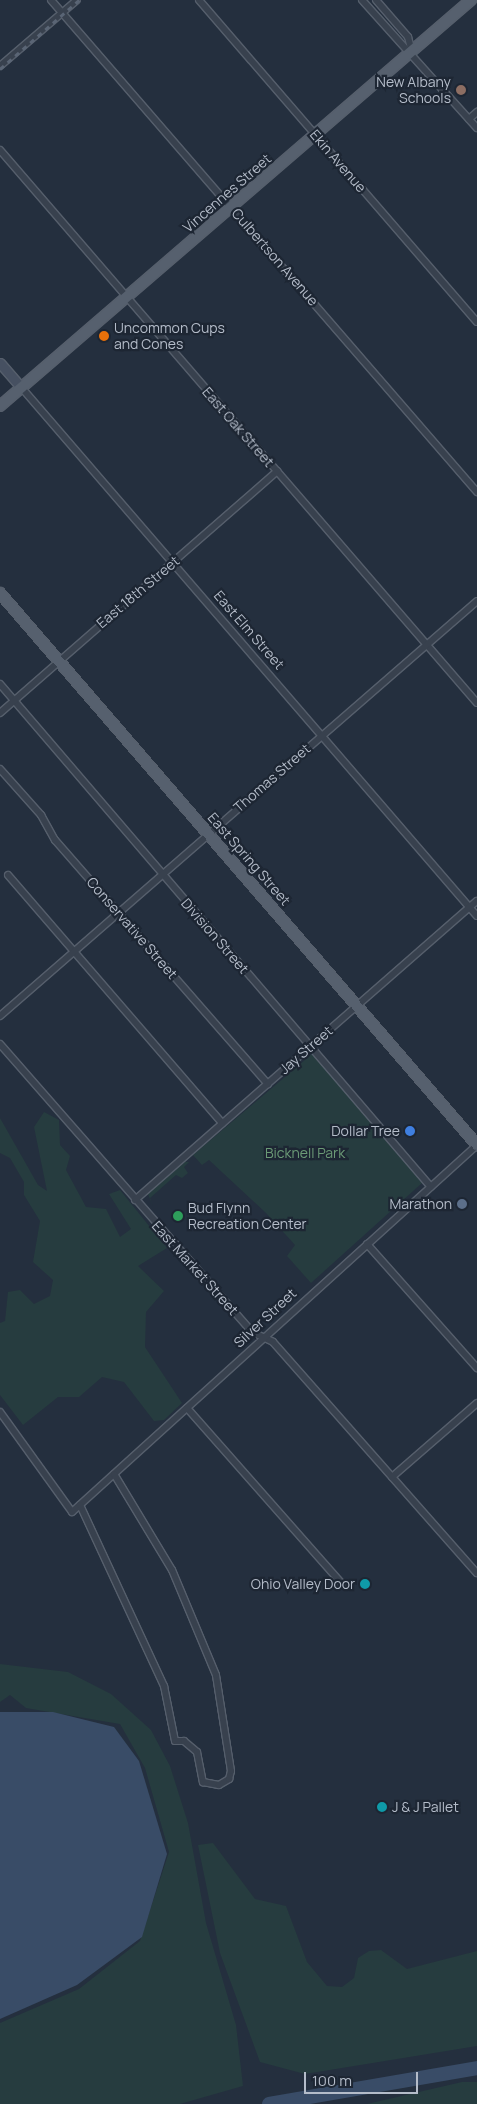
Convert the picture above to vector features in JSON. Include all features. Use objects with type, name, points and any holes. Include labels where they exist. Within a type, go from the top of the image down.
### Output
[{"type":"main road","name":"Vincennes Street","points":[[0,406],[471,0]]},
{"type":"main road","name":"East Elm Street","points":[[0,363],[21,387]]},
{"type":"main road","name":"East Spring Street","points":[[0,593],[477,1145]]},
{"type":"street","name":"Culbertson Avenue","points":[[51,0],[232,206],[477,492]]},
{"type":"street","points":[[0,66],[77,0]]},
{"type":"street","name":"Ekin Avenue","points":[[199,0],[477,322]]},
{"type":"street","points":[[362,0],[412,52],[477,128]]},
{"type":"street","points":[[376,0],[408,37],[412,52]]},
{"type":"street","points":[[469,119],[477,112]]},
{"type":"street","name":"East Oak Street","points":[[0,150],[477,703]]},
{"type":"street","name":"East Elm Street","points":[[21,387],[477,916]]},
{"type":"street","name":"East 18th Street","points":[[0,713],[13,698],[277,471]]},
{"type":"street","name":"Thomas Street","points":[[0,1016],[208,833],[477,601]]},
{"type":"street","name":"Division Street","points":[[0,684],[431,1187]]},
{"type":"street","name":"Conservative Street","points":[[0,769],[118,913],[268,1084]]},
{"type":"street","points":[[8,875],[222,1123]]},
{"type":"street","name":"Jay Street","points":[[135,1200],[477,900]]},
{"type":"street","name":"East Market Street","points":[[0,1044],[252,1332],[273,1342],[477,1573]]},
{"type":"street","name":"Silver Street","points":[[0,1412],[72,1512],[477,1145]]},
{"type":"street","points":[[367,1244],[477,1368]]},
{"type":"street","points":[[392,1478],[477,1403]]},
{"type":"street","points":[[187,1408],[342,1584]]},
{"type":"street","points":[[80,1505],[164,1686],[174,1741],[184,1741],[197,1752],[203,1782],[218,1785],[229,1779],[231,1771],[216,1674],[172,1570],[114,1474]]},
{"type":"green space","name":"Bicknell Park","points":[[312,1054],[422,1183],[311,1283],[287,1256],[295,1245],[266,1213],[209,1160],[202,1165],[193,1155]]},
{"type":"green space","points":[[44,1112],[59,1120],[60,1145],[70,1156],[66,1170],[86,1207],[106,1209],[120,1237],[131,1229],[109,1194],[120,1190],[167,1248],[138,1266],[164,1291],[146,1312],[145,1347],[182,1403],[164,1420],[154,1421],[124,1382],[102,1377],[79,1397],[58,1397],[23,1425],[0,1395],[0,1323],[5,1321],[8,1292],[20,1290],[34,1304],[50,1296],[53,1280],[33,1262],[40,1221],[24,1195],[24,1182],[10,1158],[0,1153],[0,1118],[38,1185],[47,1191],[34,1127]]},
{"type":"green space","points":[[185,1162],[189,1162],[184,1167],[188,1173],[182,1178],[176,1175],[150,1198],[153,1207],[148,1194]]},
{"type":"green space","points":[[0,1664],[68,1672],[111,1694],[151,1730],[170,1766],[188,1823],[206,1923],[236,2025],[243,2086],[180,2104],[0,2104],[0,2023],[79,1989],[140,1941],[169,1852],[145,1768],[120,1724],[26,1708],[10,1695],[0,1702]]},
{"type":"green space","points":[[213,1843],[255,1899],[286,1906],[307,1962],[327,1986],[342,1987],[354,1978],[358,1958],[369,1951],[381,1950],[407,1969],[477,1951],[477,2046],[305,2074],[260,2062],[220,1953],[198,1845]]},
{"type":"green space","points":[[462,2082],[477,2082],[477,2104],[367,2104]]},
{"type":"water","points":[[0,1712],[53,1712],[114,1727],[139,1761],[167,1854],[142,1937],[77,1985],[0,2019]]},
{"type":"waterway","points":[[269,2104],[477,2068]]},
{"type":"railway","points":[[0,69],[79,0]]},
{"type":"place","name":"New Albany Schools","points":[[461,90]]},
{"type":"place","name":"Uncommon Cups and Cones","points":[[104,336]]},
{"type":"place","name":"Dollar Tree","points":[[410,1131]]},
{"type":"place","name":"Marathon","points":[[462,1204]]},
{"type":"place","name":"Bud Flynn Recreation Center","points":[[178,1216]]},
{"type":"place","name":"Ohio Valley Door","points":[[365,1584]]},
{"type":"place","name":"J & J Pallet","points":[[382,1807]]}]
